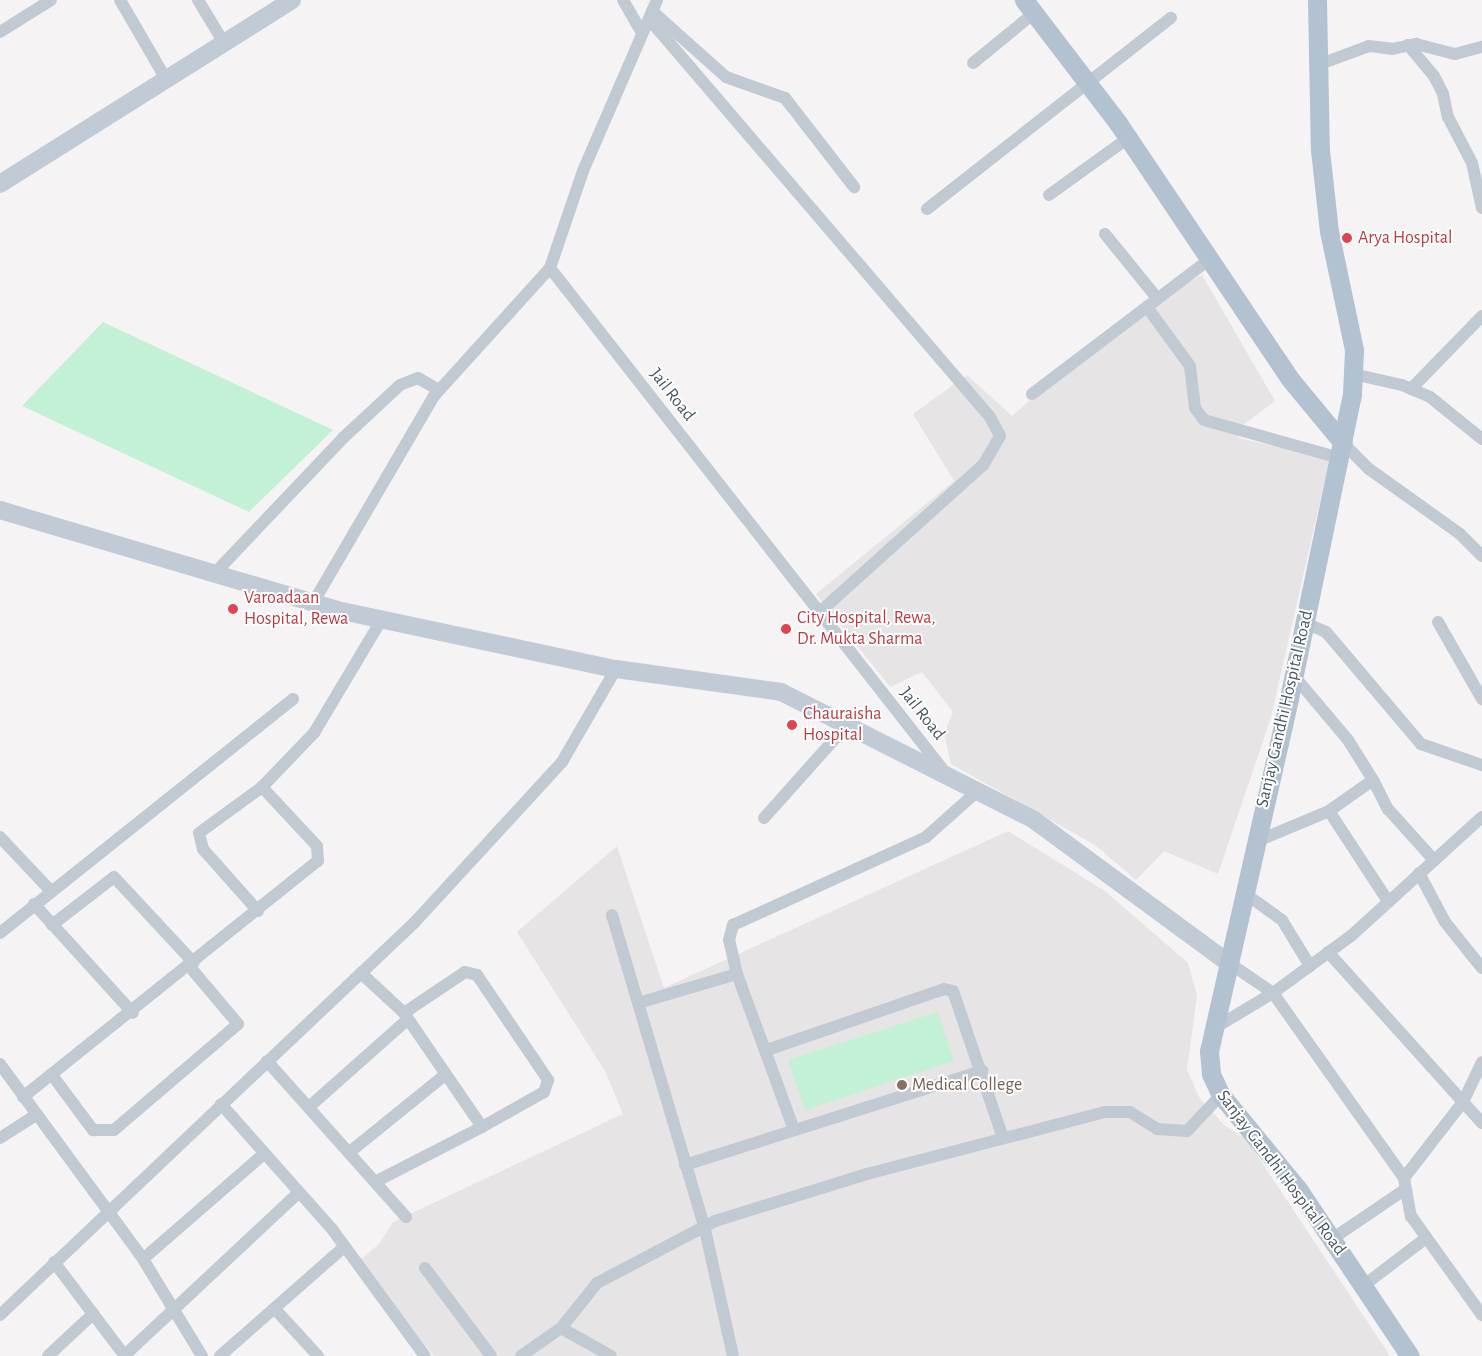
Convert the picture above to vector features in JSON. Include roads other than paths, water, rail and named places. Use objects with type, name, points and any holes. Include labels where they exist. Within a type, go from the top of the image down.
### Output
[{"type":"main road","points":[[0,184],[292,0]]},
{"type":"main road","name":"Sanjay Gandhi Hospital Road","points":[[1317,0],[1320,150],[1329,231],[1354,350],[1353,374],[1341,450],[1294,676],[1226,960],[1213,1029],[1211,1074],[1221,1095],[1298,1189],[1410,1356]]},
{"type":"main road","points":[[1029,7],[1128,138],[1290,379],[1341,450]]},
{"type":"main road","points":[[0,510],[313,602],[382,619],[616,669],[781,692],[944,771],[1034,820],[1226,960]]},
{"type":"street","points":[[0,32],[52,0]]},
{"type":"street","points":[[120,0],[166,79]]},
{"type":"street","points":[[198,0],[224,43]]},
{"type":"street","points":[[623,0],[642,33]]},
{"type":"street","points":[[973,63],[1029,7]]},
{"type":"street","points":[[313,602],[439,390],[550,268],[583,171],[653,10]]},
{"type":"street","points":[[653,10],[726,77],[785,98],[854,187]]},
{"type":"street","points":[[653,10],[990,417],[1000,436],[983,465],[820,610]]},
{"type":"street","points":[[927,209],[1171,18]]},
{"type":"street","points":[[1318,65],[1365,46],[1392,49],[1423,44],[1455,54],[1478,48],[1482,61]]},
{"type":"street","points":[[1408,45],[1434,76],[1443,94],[1448,118],[1472,163],[1482,208]]},
{"type":"street","points":[[1049,195],[1128,138]]},
{"type":"street","points":[[1105,234],[1152,302],[1190,366],[1195,408],[1204,420],[1341,450],[1460,534],[1482,556]]},
{"type":"street","points":[[1032,394],[1210,259]]},
{"type":"street","name":"Jail Road","points":[[550,268],[820,610],[944,771]]},
{"type":"street","points":[[1411,389],[1482,316]]},
{"type":"street","points":[[1353,374],[1411,389],[1430,397],[1482,439]]},
{"type":"street","points":[[215,574],[344,438],[400,385],[418,378],[439,390]]},
{"type":"street","points":[[258,911],[198,842],[199,833],[262,787],[314,733],[382,619]]},
{"type":"street","points":[[1438,622],[1482,699]]},
{"type":"street","points":[[1305,623],[1326,632],[1421,744],[1482,764]]},
{"type":"street","points":[[0,1315],[361,973],[529,801],[576,741],[616,669]]},
{"type":"street","points":[[1294,676],[1353,747],[1374,780],[1388,808],[1434,860]]},
{"type":"street","points":[[0,932],[50,890],[293,699]]},
{"type":"street","points":[[764,818],[848,724]]},
{"type":"street","points":[[1255,842],[1329,811],[1374,780]]},
{"type":"street","points":[[23,1097],[133,1013],[192,965],[258,911],[320,855],[262,787]]},
{"type":"street","points":[[794,1130],[767,1050],[737,974],[729,940],[733,925],[926,838],[979,790]]},
{"type":"street","points":[[1329,811],[1388,901]]},
{"type":"street","points":[[1213,1029],[1273,993],[1328,952],[1482,817]]},
{"type":"street","points":[[0,837],[50,890]]},
{"type":"street","points":[[1419,873],[1445,922],[1482,968]]},
{"type":"street","points":[[52,925],[114,877],[192,965],[238,1024],[114,1130],[93,1130],[52,1075]]},
{"type":"street","points":[[1243,892],[1282,920],[1310,966]]},
{"type":"street","points":[[34,904],[133,1013]]},
{"type":"street","points":[[612,915],[704,1225],[733,1356]]},
{"type":"street","points":[[1328,952],[1482,1123]]},
{"type":"street","points":[[1226,960],[1273,993],[1404,1184],[1408,1209],[1426,1238],[1482,1315]]},
{"type":"street","points":[[309,1107],[406,1016],[465,972],[477,975],[548,1080],[544,1092],[482,1127],[377,1181]]},
{"type":"street","points":[[361,973],[406,1016],[482,1127]]},
{"type":"street","points":[[638,1003],[737,974]]},
{"type":"street","points":[[767,1050],[944,989],[953,991],[982,1071],[1003,1138]]},
{"type":"street","points":[[267,1062],[351,1152],[406,1217]]},
{"type":"street","points":[[1332,1239],[1404,1184],[1463,1102],[1482,1062]]},
{"type":"street","points":[[0,1064],[143,1259],[202,1356]]},
{"type":"street","points":[[685,1165],[982,1071]]},
{"type":"street","points":[[351,1152],[446,1074]]},
{"type":"street","points":[[520,1356],[561,1328],[597,1282],[704,1225],[1003,1138],[1122,1110],[1157,1129],[1187,1131],[1221,1095]]},
{"type":"street","points":[[221,1104],[298,1193],[332,1229],[343,1248],[425,1356]]},
{"type":"street","points":[[0,1138],[36,1115]]},
{"type":"street","points":[[143,1259],[264,1154]]},
{"type":"street","points":[[54,1262],[124,1356],[172,1306],[298,1193]]},
{"type":"street","points":[[1363,1286],[1426,1238]]},
{"type":"street","points":[[220,1356],[343,1248]]},
{"type":"street","points":[[425,1268],[491,1356]]},
{"type":"street","points":[[275,1309],[318,1356]]},
{"type":"street","points":[[53,1355],[93,1314]]},
{"type":"street","points":[[561,1328],[611,1356]]},
{"type":"place","name":"Arya Hospital","points":[[1347,238]]},
{"type":"place","name":"Varoadaan Hospital, Rewa","points":[[233,609]]},
{"type":"place","name":"City Hospital, Rewa, Dr. Mukta Sharma","points":[[786,629]]},
{"type":"place","name":"Chauraisha Hospital","points":[[792,725]]},
{"type":"place","name":"Medical College","points":[[902,1085]]}]
